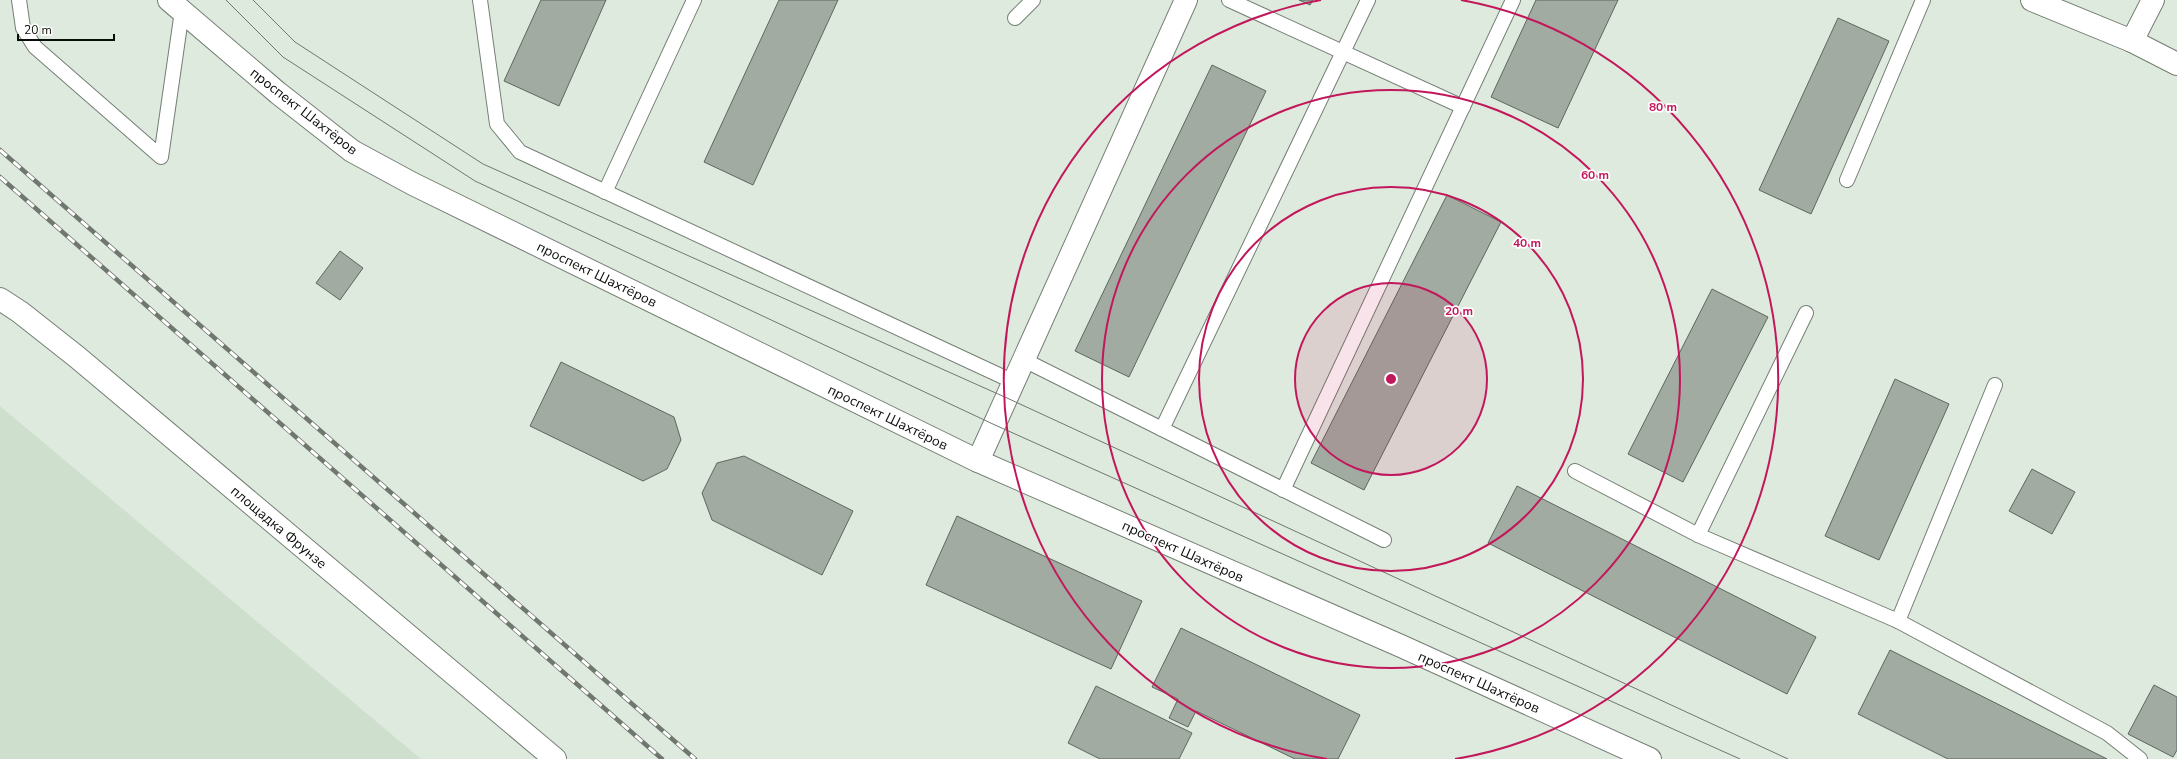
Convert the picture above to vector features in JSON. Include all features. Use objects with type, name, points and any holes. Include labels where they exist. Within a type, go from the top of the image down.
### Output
[{"type":"main road","points":[[978,461],[1186,0]]},
{"type":"main road","points":[[2032,0],[2132,41],[2177,64]]},
{"type":"main road","points":[[2132,41],[2153,0]]},
{"type":"main road","name":"проспект Шахтёров","points":[[175,5],[278,93],[352,151],[413,184],[978,461],[1401,646],[1650,759]]},
{"type":"main road","name":"площадка Фрунзе","points":[[0,299],[20,312],[77,357],[555,759]]},
{"type":"lane","points":[[19,0],[23,28],[35,47],[161,157],[175,5]]},
{"type":"lane","points":[[480,0],[497,124],[520,152],[1014,382]]},
{"type":"lane","points":[[605,192],[694,0]]},
{"type":"lane","points":[[1015,18],[1033,0]]},
{"type":"lane","points":[[1229,0],[1463,107]]},
{"type":"lane","points":[[1162,429],[1368,0]]},
{"type":"lane","points":[[1283,490],[1513,0]]},
{"type":"lane","points":[[1846,180],[1924,0]]},
{"type":"lane","points":[[1698,535],[1806,313]]},
{"type":"lane","points":[[1024,360],[1384,540]]},
{"type":"lane","points":[[1898,621],[1995,385]]},
{"type":"lane","points":[[1575,471],[1698,535],[1898,621],[2106,733],[2140,759]]},
{"type":"shaded area","points":[[0,406],[421,759],[0,759]]},
{"type":"building","points":[[541,0],[606,0],[559,106],[504,81]]},
{"type":"building","points":[[779,0],[838,0],[753,185],[704,162]]},
{"type":"building","points":[[1299,0],[1313,0],[1310,5]]},
{"type":"building","points":[[1536,0],[1618,0],[1558,128],[1491,97]]},
{"type":"building","points":[[1838,18],[1889,41],[1811,214],[1759,190]]},
{"type":"building","points":[[1212,65],[1266,91],[1129,377],[1075,351]]},
{"type":"building","points":[[1447,195],[1501,222],[1364,490],[1311,463]]},
{"type":"building","points":[[340,251],[363,268],[340,300],[316,283]]},
{"type":"building","points":[[1712,289],[1768,317],[1683,482],[1628,454]]},
{"type":"building","points":[[561,362],[674,417],[681,440],[667,469],[643,481],[530,426]]},
{"type":"building","points":[[1895,379],[1949,404],[1879,560],[1825,536]]},
{"type":"building","points":[[744,456],[853,511],[822,575],[712,520],[702,493],[717,463]]},
{"type":"building","points":[[2032,469],[2075,492],[2052,534],[2009,511]]},
{"type":"building","points":[[1517,486],[1816,637],[1787,694],[1488,543]]},
{"type":"building","points":[[957,516],[1142,601],[1111,669],[926,585]]},
{"type":"building","points":[[1181,628],[1360,715],[1338,759],[1295,759],[1196,711],[1188,727],[1169,718],[1178,699],[1152,687]]},
{"type":"building","points":[[1890,650],[2107,759],[1948,759],[1858,714]]},
{"type":"building","points":[[2154,685],[2177,697],[2177,750],[2173,757],[2128,734]]},
{"type":"building","points":[[1096,686],[1192,733],[1179,759],[1100,759],[1068,743]]},
{"type":"tram line","points":[[226,0],[283,57],[475,181],[995,425],[1740,759]]},
{"type":"tram line","points":[[253,0],[295,42],[483,164],[1007,398],[1788,759]]},
{"type":"railway","points":[[0,150],[695,759]]},
{"type":"railway","points":[[0,177],[662,759]]}]
